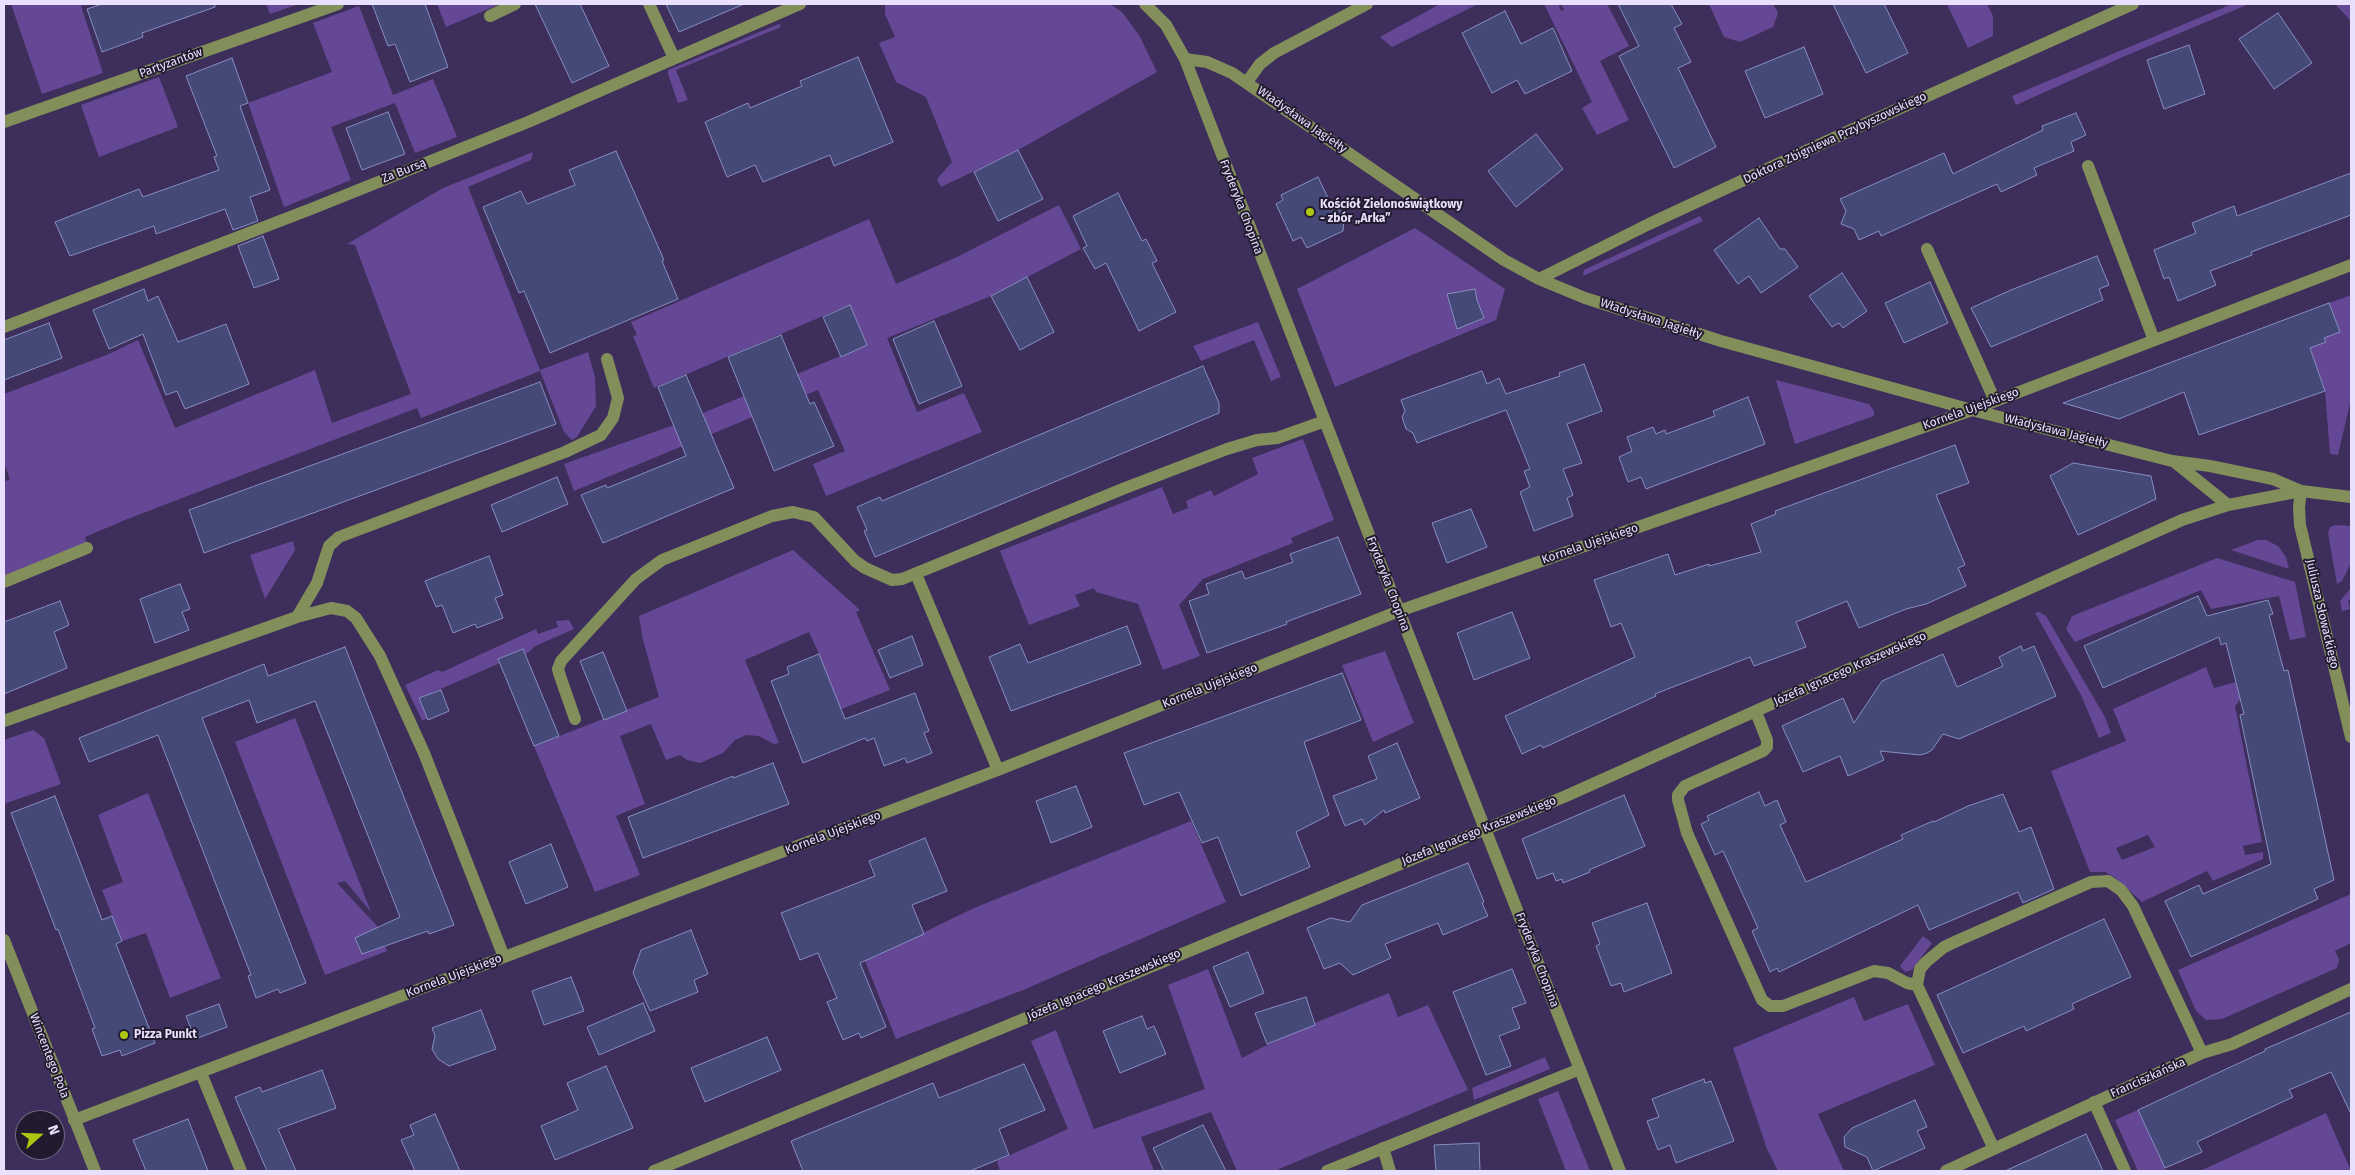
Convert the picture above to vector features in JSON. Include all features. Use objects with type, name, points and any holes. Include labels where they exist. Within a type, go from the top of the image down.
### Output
[{"type":"street","name":"Partyzantów","points":[[4,122],[338,4]]},
{"type":"street","points":[[490,16],[515,4]]},
{"type":"street","points":[[649,4],[674,58]]},
{"type":"street","name":"Za Bursą","points":[[4,327],[357,191],[578,101],[800,4]]},
{"type":"street","name":"Fryderyka Chopina","points":[[1145,4],[1166,25],[1185,59],[1399,611],[1486,827],[1620,1171]]},
{"type":"street","points":[[1247,82],[1260,64],[1274,53],[1367,4]]},
{"type":"street","name":"Doktora Zbigniewa Przybyszowskiego","points":[[1539,279],[1649,224],[1814,147],[2133,4]]},
{"type":"street","name":"Władysława Jagiełły","points":[[1185,59],[1207,62],[1247,82],[1504,260],[1539,279],[1585,298],[1675,328],[1972,410],[2172,461],[2210,466],[2273,479],[2301,490],[2351,497]]},
{"type":"street","points":[[2088,166],[2154,340]]},
{"type":"street","points":[[1927,249],[1995,401]]},
{"type":"street","name":"Kornela Ujejskiego","points":[[74,1120],[998,770],[1399,611],[1972,410],[2351,265]]},
{"type":"street","points":[[297,617],[316,582],[329,546],[339,537],[565,452],[601,435],[613,418],[618,398],[607,360]]},
{"type":"street","points":[[575,719],[558,669],[561,661],[642,573],[662,560],[772,516],[793,512],[814,517],[855,561],[864,568],[892,580],[902,579],[1125,488],[1227,449],[1257,440],[1278,438],[1325,421]]},
{"type":"street","name":"Władysława Jagiełły","points":[[2172,461],[2188,471],[2228,505]]},
{"type":"street","name":"Józefa Ignacego Kraszewskiego","points":[[654,1171],[1486,827],[1566,796],[2174,524],[2228,505],[2301,490]]},
{"type":"street","name":"Juliusza Słowackiego","points":[[2301,490],[2298,507],[2300,525],[2349,717],[2351,738]]},
{"type":"street","points":[[4,582],[87,548]]},
{"type":"street","points":[[916,574],[998,770]]},
{"type":"street","points":[[4,721],[297,617],[331,608],[347,611],[356,618],[380,656],[424,753],[504,957]]},
{"type":"street","points":[[1756,712],[1767,740],[1763,751],[1685,786],[1678,795],[1678,800],[1687,833],[1762,1000],[1770,1006],[1783,1006],[1874,971],[1888,973],[1907,983],[1917,985]]},
{"type":"street","points":[[1994,1149],[1917,985],[1920,969],[1933,955],[1944,948],[2091,882],[2103,880],[2120,890],[2133,906],[2202,1053]]},
{"type":"street","name":"Wincentego Pola","points":[[4,940],[95,1171]]},
{"type":"street","name":"Franciszkańska","points":[[1946,1171],[2202,1053],[2232,1044],[2351,989]]},
{"type":"street","points":[[1326,1171],[1580,1069]]},
{"type":"street","points":[[201,1072],[240,1171]]},
{"type":"street","points":[[2094,1102],[2124,1171]]},
{"type":"street","points":[[1383,1148],[1390,1171]]},
{"type":"shaded area","points":[[11,4],[87,4],[81,6],[103,73],[42,94]]},
{"type":"shaded area","points":[[266,4],[299,4],[270,14]]},
{"type":"shaded area","points":[[437,4],[500,4],[446,27]]},
{"type":"shaded area","points":[[885,4],[1110,4],[1122,12],[1139,35],[1157,72],[1018,150],[941,187],[937,179],[952,162],[926,97],[896,82],[879,43],[895,37],[885,14]]},
{"type":"shaded area","points":[[1440,4],[1478,4],[1392,47],[1380,37]]},
{"type":"shaded area","points":[[1544,4],[1558,4],[1561,11],[1564,10],[1561,4],[1607,4],[1629,46],[1600,61],[1629,120],[1597,135],[1582,108],[1592,102]]},
{"type":"shaded area","points":[[1709,4],[1773,4],[1778,13],[1773,27],[1740,42],[1724,37]]},
{"type":"shaded area","points":[[1947,4],[1987,4],[1993,16],[1993,36],[1968,48]]},
{"type":"shaded area","points":[[2232,4],[2249,4],[2125,56],[2016,105],[2012,96]]},
{"type":"shaded area","points":[[2335,4],[2351,4],[2351,21]]},
{"type":"shaded area","points":[[359,6],[393,95],[433,79],[457,137],[415,153],[395,103],[331,127],[351,180],[284,207],[248,103],[332,72],[313,23]]},
{"type":"shaded area","points":[[779,24],[781,27],[676,70],[688,100],[678,103],[668,70]]},
{"type":"shaded area","points":[[159,77],[178,127],[99,157],[81,105]]},
{"type":"shaded area","points":[[533,152],[531,160],[468,187],[540,370],[588,352],[595,377],[596,406],[577,437],[572,440],[564,432],[540,371],[421,418],[417,408],[125,520],[85,537],[87,543],[4,577],[4,482],[10,479],[4,463],[4,394],[109,354],[138,340],[175,428],[315,370],[332,423],[411,394],[355,245],[347,244],[443,188]]},
{"type":"shaded area","points":[[1059,205],[1081,249],[991,296],[887,338],[917,412],[964,393],[982,432],[826,496],[813,464],[845,451],[818,390],[574,491],[564,464],[674,425],[867,345],[849,305],[654,388],[633,336],[637,335],[631,322],[869,219],[896,284],[959,256]]},
{"type":"shaded area","points":[[1700,216],[1703,221],[1583,276],[1584,270]]},
{"type":"shaded area","points":[[1415,228],[1505,289],[1496,320],[1335,387],[1297,289]]},
{"type":"shaded area","points":[[2351,295],[2351,399],[2338,455],[2330,454],[2325,391],[2310,348],[2326,342],[2324,338],[2340,332],[2329,303]]},
{"type":"shaded area","points":[[1258,322],[1281,377],[1271,381],[1254,340],[1201,361],[1193,346]]},
{"type":"shaded area","points":[[1776,380],[1869,404],[1874,411],[1874,416],[1795,444]]},
{"type":"shaded area","points":[[1303,439],[1334,520],[1291,538],[1293,543],[1203,579],[1179,605],[1200,656],[1163,670],[1138,604],[1096,592],[1094,588],[1075,595],[1080,606],[1029,625],[1000,551],[1162,487],[1173,514],[1188,508],[1186,501],[1211,490],[1214,496],[1258,474],[1252,458]]},
{"type":"shaded area","points":[[2335,525],[2351,526],[2351,563],[2342,581],[2337,584],[2328,533],[2330,527]]},
{"type":"shaded area","points":[[2258,540],[2266,540],[2278,546],[2286,557],[2289,569],[2231,550]]},
{"type":"shaded area","points":[[293,541],[295,550],[265,599],[250,555]]},
{"type":"shaded area","points":[[793,550],[860,610],[856,612],[890,690],[836,711],[819,654],[809,632],[745,660],[779,743],[774,744],[759,736],[746,735],[735,740],[723,753],[700,763],[687,760],[680,755],[666,760],[651,724],[620,736],[645,804],[616,816],[640,875],[595,892],[534,746],[659,697],[643,640],[639,616]]},
{"type":"shaded area","points":[[2217,558],[2295,582],[2306,637],[2290,640],[2279,596],[2211,609],[2201,590],[2075,642],[2066,629],[2072,616]]},
{"type":"shaded area","points":[[2351,588],[2351,600],[2348,600],[2350,609],[2342,611],[2340,601]]},
{"type":"shaded area","points":[[2039,612],[2046,616],[2105,717],[2111,733],[2099,738],[2081,695],[2035,613]]},
{"type":"shaded area","points":[[569,620],[574,629],[535,646],[525,654],[523,649],[499,659],[500,663],[420,698],[428,719],[422,720],[405,685],[438,670],[442,672],[536,629],[538,634],[558,627],[556,621]]},
{"type":"shaded area","points":[[1385,651],[1414,723],[1373,742],[1342,665]]},
{"type":"shaded area","points":[[2206,667],[2214,688],[2236,682],[2240,700],[2235,706],[2262,842],[2243,846],[2245,855],[2263,852],[2263,859],[2213,881],[2207,871],[2142,902],[2114,877],[2105,872],[2090,872],[2051,771],[2126,741],[2113,709]],"holes":[[[2148,835],[2155,847],[2122,860],[2116,848]]]},
{"type":"shaded area","points":[[295,718],[371,912],[345,881],[337,883],[377,926],[387,951],[325,975],[235,742]]},
{"type":"shaded area","points":[[33,730],[44,738],[61,784],[4,804],[4,740]]},
{"type":"shaded area","points":[[148,793],[221,978],[170,998],[146,933],[122,941],[102,890],[123,882],[98,815]]},
{"type":"shaded area","points":[[1191,821],[1226,902],[1023,990],[896,1039],[865,961],[974,908]]},
{"type":"shaded area","points":[[2351,894],[2351,943],[2335,951],[2339,960],[2337,968],[2222,1019],[2206,1020],[2196,1011],[2178,970]]},
{"type":"shaded area","points":[[1923,936],[1932,943],[1912,970],[1905,972],[1900,966]]},
{"type":"shaded area","points":[[1208,969],[1242,1058],[1290,1033],[1389,993],[1398,1017],[1428,1005],[1468,1090],[1274,1171],[1237,1171],[1211,1112],[1141,1137],[1154,1171],[1000,1171],[997,1161],[1068,1129],[1031,1041],[1056,1030],[1094,1129],[1205,1089],[1168,985]]},
{"type":"shaded area","points":[[1854,997],[1864,1021],[1908,1004],[1935,1065],[1818,1114],[1844,1171],[1778,1171],[1767,1149],[1733,1048]]},
{"type":"shaded area","points":[[1545,1057],[1550,1069],[1474,1100],[1472,1088]]},
{"type":"shaded area","points":[[1558,1091],[1590,1171],[1566,1171],[1538,1099]]},
{"type":"shaded area","points":[[2138,1110],[2166,1171],[2138,1171],[2115,1120]]},
{"type":"shaded area","points":[[2326,1113],[2351,1171],[2200,1171]]},
{"type":"building","points":[[102,4],[215,4],[215,7],[142,33],[143,37],[102,52],[87,9]]},
{"type":"building","points":[[372,4],[425,4],[448,67],[410,82],[395,44],[388,46]]},
{"type":"building","points":[[535,4],[580,4],[609,66],[572,83]]},
{"type":"building","points":[[666,4],[744,4],[679,32]]},
{"type":"building","points":[[1618,4],[1671,4],[1682,24],[1674,28],[1691,62],[1678,68],[1716,147],[1674,168],[1619,56],[1639,46]]},
{"type":"building","points":[[1833,4],[1884,4],[1908,53],[1866,73]]},
{"type":"building","points":[[1505,11],[1521,44],[1553,28],[1572,71],[1525,94],[1517,80],[1492,93],[1462,33]]},
{"type":"building","points":[[2278,13],[2312,63],[2274,89],[2239,39]]},
{"type":"building","points":[[2189,45],[2205,94],[2164,109],[2147,60]]},
{"type":"building","points":[[1804,47],[1823,94],[1765,118],[1745,71]]},
{"type":"building","points":[[858,57],[893,142],[834,166],[830,155],[763,182],[755,165],[727,177],[705,122],[748,103],[750,108],[802,86],[800,81]]},
{"type":"building","points":[[232,58],[248,103],[240,106],[270,190],[250,197],[258,221],[233,230],[225,209],[156,234],[154,226],[70,256],[55,222],[139,189],[143,197],[219,170],[214,157],[217,156],[186,76]]},
{"type":"building","points":[[388,112],[405,154],[362,170],[346,128]]},
{"type":"building","points":[[2076,113],[2086,135],[2071,142],[2074,151],[2034,168],[2037,175],[2001,192],[1997,184],[1881,236],[1879,231],[1859,240],[1854,229],[1841,224],[1846,211],[1840,199],[1944,153],[1953,174],[2043,130],[2042,126]]},
{"type":"building","points":[[1536,134],[1563,169],[1516,207],[1488,171]]},
{"type":"building","points":[[1018,150],[1043,199],[998,221],[974,172]]},
{"type":"building","points":[[616,151],[664,260],[662,261],[678,299],[550,353],[524,291],[519,293],[483,207],[521,191],[527,204],[575,185],[569,170]]},
{"type":"building","points":[[2351,173],[2351,215],[2251,252],[2252,255],[2210,271],[2216,285],[2178,301],[2169,277],[2164,279],[2154,250],[2196,233],[2192,223],[2234,206],[2237,216]]},
{"type":"building","name":"Kościół Zielonoświątkowy - zbór „Arka”","points":[[1318,177],[1330,202],[1335,200],[1344,219],[1343,231],[1307,248],[1301,237],[1293,241],[1276,204],[1283,200],[1281,195]]},
{"type":"building","points":[[1118,193],[1142,241],[1146,239],[1157,261],[1152,263],[1176,312],[1139,331],[1106,263],[1095,269],[1083,248],[1087,246],[1073,216]]},
{"type":"building","points":[[1759,218],[1780,249],[1785,249],[1798,267],[1761,293],[1749,276],[1738,284],[1714,250]]},
{"type":"building","points":[[263,236],[279,279],[254,288],[238,246]]},
{"type":"building","points":[[2097,256],[2109,285],[2099,289],[2103,300],[1991,347],[1971,308]]},
{"type":"building","points":[[1842,273],[1867,311],[1843,328],[1839,323],[1832,327],[1809,296]]},
{"type":"building","points":[[1027,277],[1054,332],[1020,350],[991,296]]},
{"type":"building","points":[[1930,282],[1948,323],[1904,343],[1885,303]]},
{"type":"building","points":[[144,289],[148,301],[158,296],[178,342],[226,324],[249,384],[185,409],[177,391],[166,395],[143,334],[109,349],[93,310]]},
{"type":"building","points":[[1475,289],[1484,318],[1457,329],[1447,294]]},
{"type":"building","points":[[2329,303],[2340,332],[2324,338],[2326,342],[2310,348],[2325,391],[2199,435],[2184,392],[2119,419],[2063,403]]},
{"type":"building","points":[[850,305],[867,345],[841,357],[823,317]]},
{"type":"building","points":[[934,321],[962,386],[919,404],[893,339]]},
{"type":"building","points":[[49,323],[62,358],[4,380],[4,340]]},
{"type":"building","points":[[781,335],[810,404],[814,402],[834,446],[774,471],[728,357]]},
{"type":"building","points":[[1584,364],[1602,411],[1567,424],[1582,463],[1563,469],[1573,495],[1567,498],[1573,516],[1534,531],[1520,492],[1530,487],[1524,471],[1530,469],[1506,410],[1417,443],[1413,433],[1406,429],[1402,417],[1405,411],[1401,400],[1482,371],[1487,384],[1499,378],[1506,394],[1560,376],[1559,373]]},
{"type":"building","points":[[1203,366],[1219,403],[1219,413],[875,557],[864,531],[867,530],[857,507],[880,497],[882,501]]},
{"type":"building","points":[[686,375],[734,488],[603,543],[581,495],[606,485],[607,488],[686,456],[658,387]]},
{"type":"building","points":[[540,382],[556,424],[204,553],[189,510]]},
{"type":"building","points":[[1748,397],[1765,444],[1646,489],[1641,477],[1628,482],[1619,457],[1632,451],[1627,437],[1653,427],[1656,434],[1665,430],[1666,434],[1715,416],[1713,411]]},
{"type":"building","points":[[1955,445],[1969,483],[1936,495],[1965,565],[1958,568],[1966,586],[1926,604],[1906,609],[1859,628],[1847,601],[1796,622],[1806,647],[1754,666],[1750,657],[1655,694],[1656,696],[1543,748],[1541,745],[1522,754],[1505,716],[1635,657],[1621,623],[1611,627],[1594,580],[1668,554],[1675,575],[1709,564],[1709,566],[1761,552],[1751,524],[1776,514],[1775,511]]},
{"type":"building","points":[[2073,463],[2151,476],[2156,499],[2078,535],[2050,476]]},
{"type":"building","points":[[557,477],[568,504],[502,532],[491,505]]},
{"type":"building","points":[[1471,509],[1487,547],[1447,563],[1432,523]]},
{"type":"building","points":[[1338,537],[1361,594],[1286,622],[1287,624],[1207,653],[1189,601],[1209,594],[1206,584],[1242,571],[1245,579],[1293,562],[1290,554]]},
{"type":"building","points":[[489,556],[503,595],[495,598],[503,618],[477,628],[475,624],[453,633],[442,605],[436,607],[425,581]]},
{"type":"building","points":[[180,584],[190,609],[182,612],[189,630],[155,643],[140,599]]},
{"type":"building","points":[[2198,596],[2207,616],[2268,600],[2273,614],[2269,615],[2284,671],[2288,670],[2334,880],[2314,889],[2318,899],[2191,957],[2165,901],[2199,885],[2203,894],[2271,864],[2240,715],[2244,714],[2226,643],[2221,645],[2219,637],[2103,688],[2084,646]]},
{"type":"building","points":[[60,601],[69,625],[54,632],[67,668],[4,694],[4,622]]},
{"type":"building","points":[[1512,612],[1530,658],[1474,680],[1457,633]]},
{"type":"building","points":[[1127,626],[1141,664],[1011,711],[989,657],[1020,644],[1028,663]]},
{"type":"building","points":[[912,636],[923,665],[890,678],[878,650]]},
{"type":"building","points":[[2021,646],[2023,651],[2034,646],[2056,696],[1959,739],[1943,734],[1932,750],[1927,753],[1920,755],[1880,751],[1884,760],[1848,776],[1840,756],[1803,772],[1782,726],[1843,698],[1854,723],[1882,681],[1943,654],[1957,687],[2003,666],[1999,657]]},
{"type":"building","points":[[345,647],[454,925],[429,934],[428,931],[362,954],[355,938],[400,917],[315,701],[257,723],[249,700],[202,718],[306,983],[280,993],[278,989],[256,998],[248,976],[251,975],[158,735],[89,762],[79,738],[264,664],[268,676]]},
{"type":"building","points":[[523,649],[559,736],[534,746],[498,659]]},
{"type":"building","points":[[603,652],[627,711],[604,720],[580,661]]},
{"type":"building","points":[[819,654],[845,719],[915,693],[929,731],[924,733],[932,753],[907,763],[905,758],[884,766],[874,738],[867,741],[865,738],[803,763],[771,681],[789,674],[787,667]]},
{"type":"building","points":[[1342,673],[1361,720],[1304,742],[1329,815],[1296,832],[1310,867],[1241,896],[1218,837],[1202,843],[1179,792],[1144,805],[1124,753]]},
{"type":"building","points":[[441,690],[449,711],[428,720],[419,698]]},
{"type":"building","points":[[1397,743],[1420,798],[1385,813],[1384,810],[1365,825],[1362,819],[1345,826],[1333,796],[1377,779],[1368,756]]},
{"type":"building","points":[[773,763],[789,804],[643,858],[628,817],[733,776],[733,778]]},
{"type":"building","points":[[1076,786],[1092,827],[1051,843],[1036,801]]},
{"type":"building","points":[[1759,792],[1765,806],[1777,800],[1786,822],[1780,825],[1806,882],[1903,839],[1901,835],[1968,806],[2003,794],[2019,832],[2031,827],[2054,889],[2023,903],[2018,892],[1929,930],[1918,905],[1779,972],[1777,968],[1770,972],[1752,931],[1758,928],[1723,851],[1715,855],[1701,824],[1709,820],[1707,816]]},
{"type":"building","points":[[1624,795],[1645,846],[1563,883],[1562,879],[1556,881],[1553,873],[1537,879],[1522,839]]},
{"type":"building","points":[[55,796],[102,920],[112,916],[122,941],[116,944],[155,1043],[122,1056],[120,1050],[102,1056],[92,1029],[95,1028],[58,929],[56,930],[11,813]]},
{"type":"building","points":[[925,838],[947,891],[912,905],[924,934],[860,963],[886,1027],[861,1038],[859,1033],[843,1040],[827,1002],[837,998],[818,953],[800,960],[781,913],[875,876],[869,861]]},
{"type":"building","points":[[551,844],[568,887],[526,904],[509,862]]},
{"type":"building","points":[[1468,863],[1488,916],[1443,935],[1438,923],[1385,944],[1391,958],[1353,975],[1340,963],[1324,969],[1307,928],[1330,918],[1350,922],[1362,905]]},
{"type":"building","points":[[1647,903],[1672,973],[1624,992],[1621,983],[1611,986],[1596,946],[1600,944],[1592,923]]},
{"type":"building","points":[[2104,919],[2131,977],[2072,1004],[2074,1009],[2026,1031],[2024,1026],[1963,1053],[1937,995]]},
{"type":"building","points":[[691,930],[708,974],[694,980],[698,992],[650,1011],[633,973],[641,950]]},
{"type":"building","points":[[1248,952],[1264,993],[1230,1007],[1213,967]]},
{"type":"building","points":[[1512,969],[1526,1003],[1512,1008],[1520,1028],[1499,1036],[1511,1066],[1486,1075],[1453,992]]},
{"type":"building","points":[[571,977],[584,1011],[544,1025],[532,991]]},
{"type":"building","points":[[1306,997],[1315,1025],[1267,1044],[1255,1013]]},
{"type":"building","points":[[643,1003],[655,1031],[599,1055],[587,1027]]},
{"type":"building","points":[[219,1004],[227,1027],[195,1039],[186,1016]]},
{"type":"building","points":[[481,1010],[496,1049],[449,1066],[438,1059],[432,1049],[435,1036],[432,1028]]},
{"type":"building","points":[[2351,1012],[2351,1114],[2331,1072],[2289,1090],[2293,1097],[2197,1142],[2202,1152],[2165,1168],[2138,1110],[2265,1051],[2265,1049]]},
{"type":"building","points":[[1142,1016],[1147,1029],[1154,1026],[1166,1054],[1120,1073],[1103,1031]]},
{"type":"building","points":[[767,1037],[781,1070],[705,1102],[691,1068]]},
{"type":"building","points":[[1024,1064],[1045,1110],[999,1129],[1009,1155],[970,1171],[803,1171],[791,1141],[933,1083],[939,1098]]},
{"type":"building","points":[[606,1066],[633,1128],[555,1160],[541,1126],[578,1110],[567,1083]]},
{"type":"building","points":[[322,1070],[336,1108],[278,1129],[296,1171],[267,1171],[235,1097],[260,1087],[262,1092]]},
{"type":"building","points":[[1704,1079],[1705,1083],[1711,1081],[1734,1141],[1676,1163],[1670,1145],[1658,1150],[1647,1121],[1659,1117],[1652,1099]]},
{"type":"building","points":[[1915,1100],[1927,1127],[1917,1131],[1925,1148],[1873,1171],[1867,1157],[1845,1147],[1844,1137],[1852,1128]]},
{"type":"building","points":[[435,1114],[460,1171],[415,1171],[401,1140],[414,1135],[410,1125]]},
{"type":"building","points":[[188,1119],[208,1171],[146,1171],[133,1140]]},
{"type":"building","points":[[1203,1125],[1226,1171],[1164,1171],[1153,1148]]},
{"type":"building","points":[[2086,1134],[2103,1171],[2005,1171],[2062,1145]]},
{"type":"building","points":[[1479,1143],[1480,1171],[1436,1171],[1434,1145]]},
{"type":"place","name":"Kościół Zielonoświątkowy - zbór „Arka”","points":[[1310,212]]},
{"type":"place","name":"Pizza Punkt","points":[[124,1035]]}]
